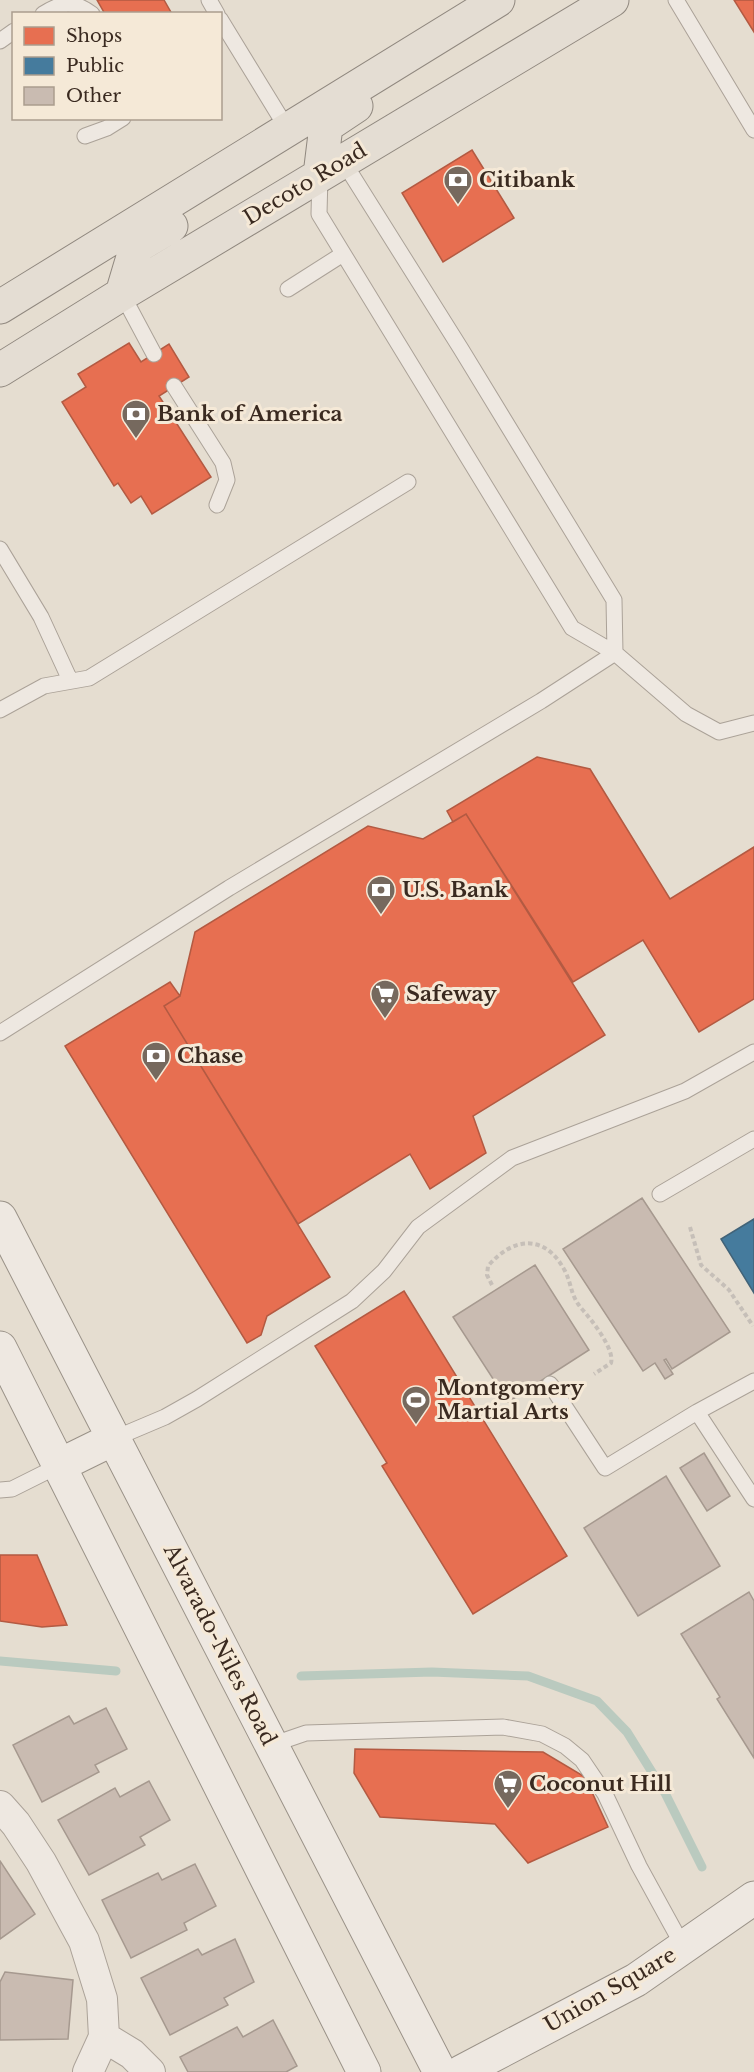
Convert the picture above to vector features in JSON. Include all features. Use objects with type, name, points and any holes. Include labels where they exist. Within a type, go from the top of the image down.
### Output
[{"type":"main road","points":[[0,306],[498,0]]},
{"type":"main road","points":[[332,168],[325,130],[331,122],[511,12],[522,0]]},
{"type":"main road","name":"Decoto Road","points":[[0,370],[122,294],[612,0]]},
{"type":"main road","points":[[122,294],[136,247],[276,162],[288,130]]},
{"type":"main road","name":"Alvarado-Niles Road","points":[[0,1218],[440,2072]]},
{"type":"main road","points":[[0,1348],[364,2072]]},
{"type":"main road","points":[[60,1466],[113,1439]]},
{"type":"main road","name":"Union Square","points":[[461,2072],[636,1980],[754,1898]]},
{"type":"street","points":[[0,1806],[16,1824],[41,1862],[84,1941],[102,1999],[104,2037],[88,2072]]},
{"type":"street","points":[[104,2037],[132,2054],[150,2072]]},
{"type":"lane","points":[[676,0],[754,130]]},
{"type":"lane","points":[[45,12],[58,4],[70,3],[90,12]]},
{"type":"lane","points":[[222,22],[288,130]]},
{"type":"lane","points":[[85,136],[107,128],[120,120]]},
{"type":"lane","points":[[332,168],[319,214],[425,384],[572,628],[615,653],[686,714],[719,732],[754,723]]},
{"type":"lane","points":[[332,168],[479,379],[614,600],[615,653]]},
{"type":"lane","points":[[288,289],[343,254]]},
{"type":"lane","points":[[122,294],[154,354]]},
{"type":"lane","points":[[174,386],[223,463],[227,480],[217,505]]},
{"type":"lane","points":[[0,710],[44,686],[89,678],[408,482]]},
{"type":"lane","points":[[0,549],[42,617],[70,680]]},
{"type":"lane","points":[[0,1033],[339,820],[531,706],[615,653]]},
{"type":"lane","points":[[113,1439],[165,1417],[197,1399],[352,1301],[384,1271],[418,1227],[513,1158],[685,1091],[754,1052]]},
{"type":"lane","points":[[660,1194],[754,1139]]},
{"type":"lane","points":[[550,1384],[605,1467],[754,1380]]},
{"type":"lane","points":[[697,1412],[754,1499]]},
{"type":"lane","points":[[0,1490],[12,1489],[60,1466]]},
{"type":"lane","points":[[271,1745],[306,1733],[503,1727],[542,1734],[565,1746],[582,1760],[605,1794],[639,1866],[684,1948]]},
{"type":"path","points":[[690,1227],[701,1265],[729,1290],[753,1326]]},
{"type":"path","points":[[492,1285],[487,1275],[488,1266],[504,1250],[525,1242],[533,1243],[553,1255],[561,1263],[573,1298],[596,1327],[611,1353],[611,1363],[594,1374]]},
{"type":"building: Shops","points":[[97,0],[164,0],[171,12],[104,12]]},
{"type":"building: Shops","points":[[734,0],[754,0],[754,32]]},
{"type":"building: Shops","name":"Citibank","points":[[472,150],[514,218],[443,262],[402,193]]},
{"type":"building: Shops","name":"Bank of America","points":[[129,343],[141,362],[169,344],[189,377],[159,396],[211,477],[152,514],[141,496],[131,503],[118,483],[114,486],[62,402],[86,387],[78,374]]},
{"type":"building: Shops","points":[[537,757],[590,769],[670,899],[754,847],[754,999],[699,1032],[643,940],[573,982],[466,814],[453,822],[447,811]]},
{"type":"building: Shops","name":"Safeway","points":[[466,814],[605,1035],[473,1116],[486,1153],[430,1189],[410,1154],[298,1224],[164,1006],[180,996],[195,932],[368,826],[423,839]]},
{"type":"building: Shops","points":[[170,982],[180,996],[164,1006],[330,1277],[267,1316],[261,1335],[247,1343],[65,1046]]},
{"type":"building: Shops","points":[[404,1291],[567,1556],[473,1614],[382,1466],[387,1463],[315,1346]]},
{"type":"building: Shops","points":[[0,1555],[37,1555],[67,1625],[42,1627],[0,1621]]},
{"type":"building: Shops","points":[[355,1749],[543,1752],[585,1777],[608,1827],[528,1863],[495,1824],[380,1817],[354,1773]]},
{"type":"building: Public","points":[[754,1219],[754,1293],[721,1239]]},
{"type":"building: Other","points":[[642,1198],[730,1332],[672,1369],[666,1359],[664,1360],[673,1374],[665,1379],[655,1363],[643,1371],[563,1249]]},
{"type":"building: Other","points":[[535,1265],[589,1350],[508,1402],[453,1317]]},
{"type":"building: Other","points":[[704,1453],[730,1496],[707,1511],[680,1468]]},
{"type":"building: Other","points":[[666,1476],[720,1566],[638,1616],[584,1528]]},
{"type":"building: Other","points":[[749,1592],[754,1601],[754,1758],[717,1699],[720,1697],[681,1634]]},
{"type":"building: Other","points":[[106,1708],[127,1749],[95,1765],[99,1772],[42,1802],[13,1745],[69,1716],[74,1724]]},
{"type":"building: Other","points":[[149,1781],[170,1820],[140,1837],[145,1845],[89,1875],[58,1820],[115,1788],[120,1797]]},
{"type":"building: Other","points":[[0,1861],[35,1914],[0,1939]]},
{"type":"building: Other","points":[[195,1864],[216,1906],[184,1923],[187,1930],[131,1958],[102,1900],[158,1873],[162,1880]]},
{"type":"building: Other","points":[[235,1939],[254,1982],[224,1998],[228,2005],[170,2035],[141,1978],[198,1949],[202,1955]]},
{"type":"building: Other","points":[[5,1972],[73,1980],[68,2039],[0,2040],[0,1982]]},
{"type":"building: Other","points":[[273,2020],[297,2066],[286,2072],[188,2072],[180,2057],[237,2027],[243,2037]]},
{"type":"waterway","points":[[0,1661],[116,1671]]},
{"type":"waterway","points":[[301,1676],[432,1672],[528,1676],[597,1701],[627,1732],[665,1793],[702,1867]]},
{"type":"place","name":"Citibank","points":[[458,206]]},
{"type":"place","name":"Bank of America","points":[[136,440]]},
{"type":"place","name":"U.S. Bank","points":[[381,916]]},
{"type":"place","name":"Safeway","points":[[385,1020]]},
{"type":"place","name":"Chase","points":[[156,1082]]},
{"type":"place","name":"Montgomery Martial Arts","points":[[416,1426]]},
{"type":"place","name":"Coconut Hill","points":[[508,1810]]}]
